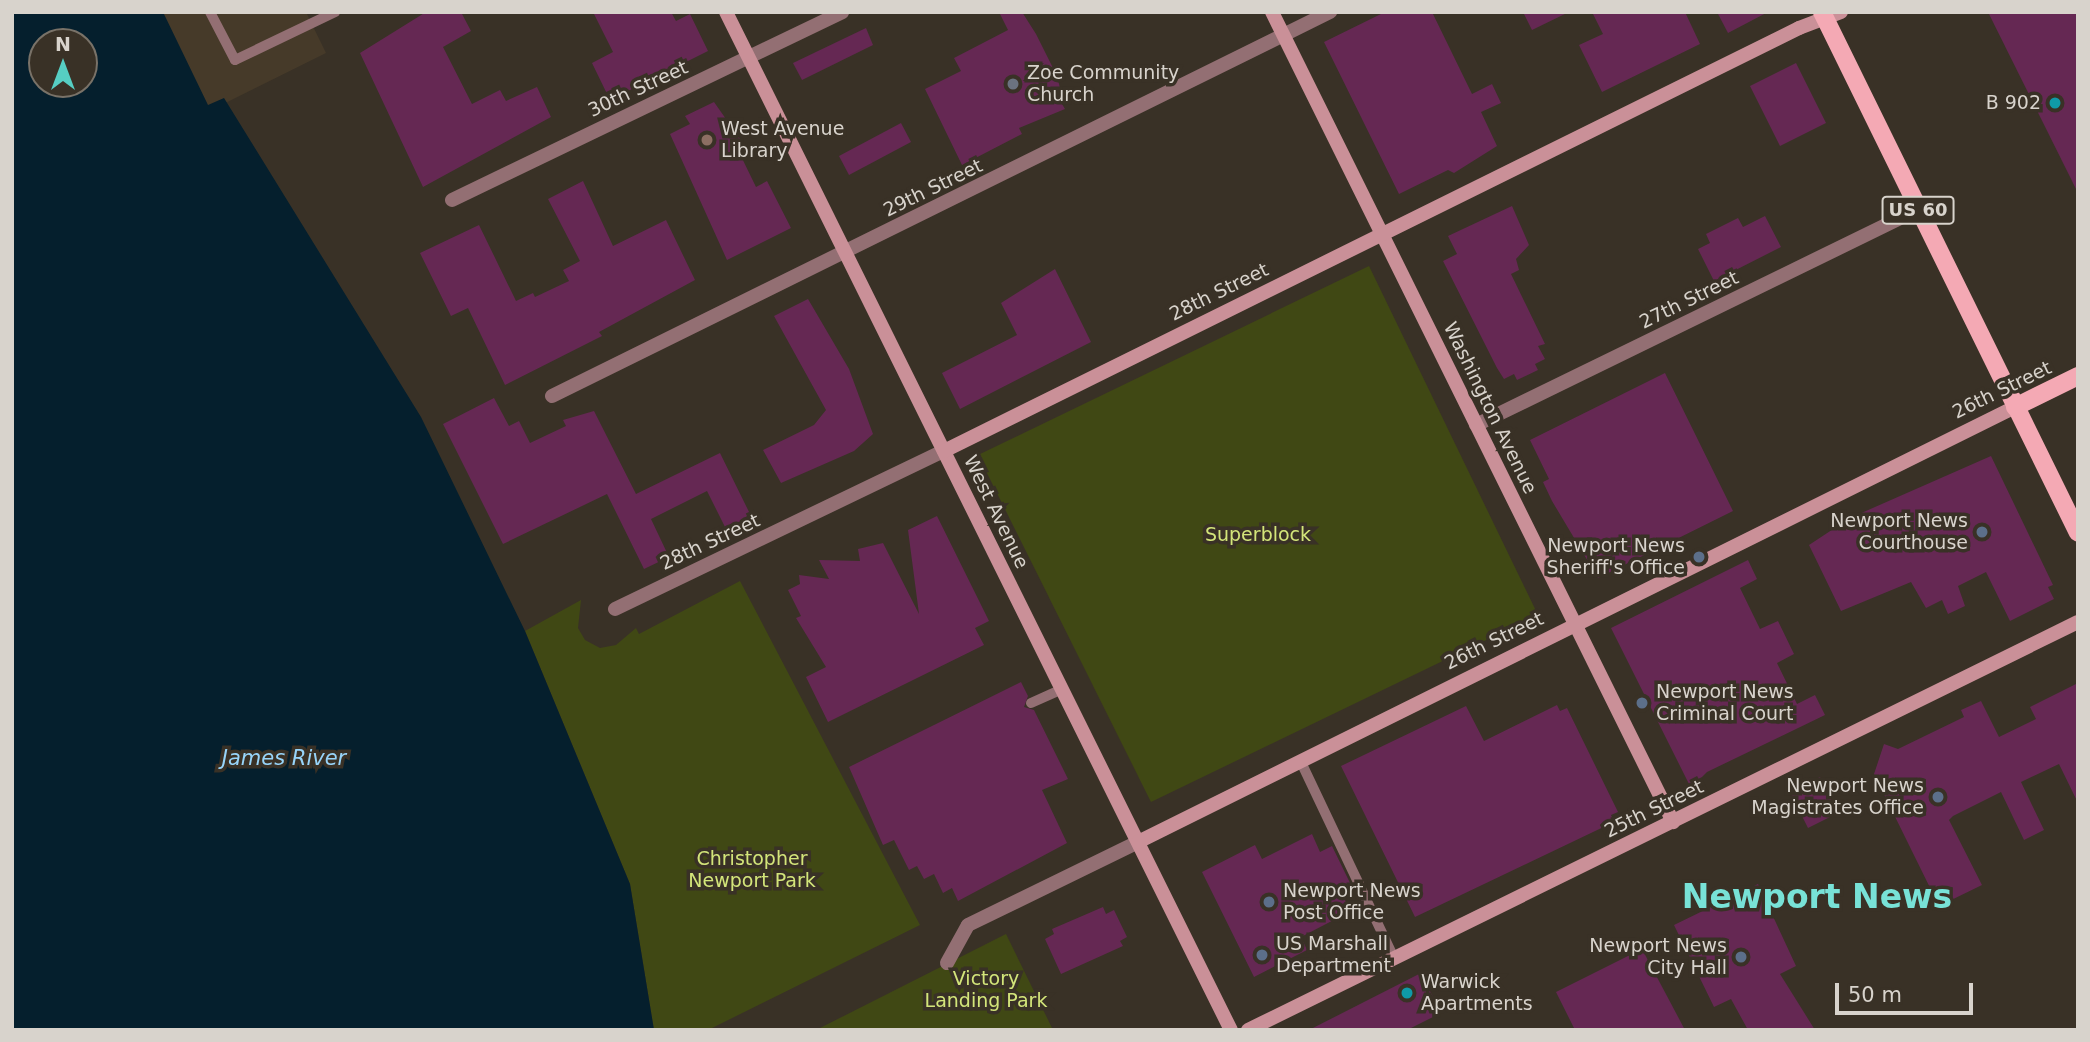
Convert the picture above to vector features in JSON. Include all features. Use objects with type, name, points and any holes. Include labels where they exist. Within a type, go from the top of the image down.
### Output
[{"type":"main road","name":"US 60","points":[[1829,13],[1918,209],[2078,533]]},
{"type":"main road","name":"26th Street","points":[[2015,407],[2078,376]]},
{"type":"street","name":"West Avenue","points":[[726,12],[1231,1030]]},
{"type":"street","name":"30th Street","points":[[452,200],[842,12]]},
{"type":"street","name":"Washington Avenue","points":[[1272,12],[1673,822]]},
{"type":"street","name":"29th Street","points":[[552,396],[1331,12]]},
{"type":"street","name":"28th Street","points":[[615,609],[944,451],[1829,13]]},
{"type":"street","name":"27th Street","points":[[1476,425],[1918,209]]},
{"type":"street","name":"26th Street","points":[[947,963],[968,925],[2015,407]]},
{"type":"street","name":"25th Street","points":[[1248,1030],[2078,622]]},
{"type":"lane","points":[[210,12],[235,60],[335,12]]},
{"type":"lane","points":[[1031,703],[1062,689]]},
{"type":"lane","points":[[1301,762],[1394,958]]},
{"type":"shaded area","points":[[12,12],[306,12],[326,53],[12,209]]},
{"type":"green space","name":"Superblock","points":[[1369,266],[1538,615],[1151,802],[978,455]]},
{"type":"green space","name":"Christopher Newport Park","points":[[740,581],[920,925],[708,1030],[654,1030],[630,884],[525,631],[581,600],[578,628],[585,640],[600,648],[616,645],[636,628],[639,634]]},
{"type":"green space","name":"Victory Landing Park","points":[[1006,934],[1053,1030],[816,1030]]},
{"type":"water","name":"James River","points":[[12,12],[163,12],[208,105],[224,98],[421,417],[525,631],[630,884],[654,1030],[12,1030]]},
{"type":"building","points":[[426,12],[461,12],[471,31],[443,47],[472,104],[500,90],[506,101],[537,87],[551,117],[423,187],[360,53]]},
{"type":"building","points":[[593,12],[671,12],[676,21],[690,14],[708,51],[610,100],[592,63],[613,52]]},
{"type":"building","name":"Zoe Community Church","points":[[999,12],[1022,12],[1057,76],[1061,92],[1056,94],[1065,109],[1019,128],[1022,134],[962,165],[925,89],[961,71],[954,58],[1008,30]]},
{"type":"building","points":[[1385,12],[1432,12],[1472,94],[1492,84],[1501,103],[1481,112],[1497,146],[1454,173],[1448,170],[1399,194],[1324,42]]},
{"type":"building","points":[[1523,12],[1569,12],[1532,30]]},
{"type":"building","points":[[1592,12],[1685,12],[1700,44],[1602,92],[1579,45],[1603,34]]},
{"type":"building","points":[[1717,12],[1768,12],[1728,33]]},
{"type":"building","name":"B 902","points":[[1988,12],[2078,12],[2078,193]]},
{"type":"building","points":[[866,28],[873,45],[802,80],[793,63]]},
{"type":"building","points":[[1796,63],[1826,123],[1780,146],[1750,86]]},
{"type":"building","points":[[714,102],[745,146],[738,150],[756,187],[767,181],[791,228],[727,260],[670,134],[690,124],[685,116]]},
{"type":"building","points":[[901,123],[911,142],[849,175],[839,156]]},
{"type":"building","points":[[583,181],[613,246],[666,220],[695,280],[599,332],[602,336],[505,385],[468,308],[451,316],[420,253],[479,225],[516,301],[533,293],[535,297],[569,281],[563,270],[580,261],[548,199]]},
{"type":"building","points":[[1512,206],[1529,245],[1516,259],[1519,270],[1511,274],[1545,344],[1538,346],[1545,359],[1535,364],[1538,370],[1517,380],[1514,374],[1504,379],[1497,368],[1443,261],[1457,254],[1448,236]]},
{"type":"building","points":[[1765,216],[1781,247],[1714,281],[1698,249],[1710,243],[1706,234],[1738,218],[1743,227]]},
{"type":"building","points":[[1055,269],[1091,342],[960,409],[942,373],[1017,335],[1001,303]]},
{"type":"building","points":[[808,299],[849,369],[873,434],[854,451],[781,483],[763,450],[814,425],[826,410],[774,316]]},
{"type":"building","points":[[1665,373],[1733,511],[1598,578],[1552,501],[1543,482],[1549,479],[1530,440]]},
{"type":"building","points":[[494,398],[509,426],[519,421],[530,443],[566,426],[563,420],[594,411],[636,494],[720,453],[751,516],[726,529],[707,491],[651,519],[669,557],[644,569],[607,494],[503,544],[443,424]]},
{"type":"building","points":[[1991,456],[2053,585],[2048,587],[2054,599],[2010,621],[1986,572],[1958,586],[1965,606],[1948,614],[1942,600],[1926,608],[1911,582],[1841,611],[1809,545],[1850,518]]},
{"type":"building","points":[[937,516],[989,621],[975,628],[984,645],[828,722],[806,677],[826,667],[796,618],[801,616],[788,590],[800,584],[799,575],[829,579],[819,560],[860,561],[858,549],[883,543],[919,614],[908,530]]},
{"type":"building","points":[[1748,560],[1757,579],[1740,588],[1760,629],[1778,621],[1794,654],[1777,663],[1797,704],[1815,695],[1825,715],[1707,772],[1691,788],[1611,628]]},
{"type":"building","points":[[1021,682],[1028,696],[1024,707],[1034,710],[1068,779],[1042,790],[1067,843],[958,901],[952,888],[943,893],[934,874],[924,879],[917,866],[909,870],[894,840],[883,845],[849,767]]},
{"type":"building","name":"Newport News Magistrates Office","points":[[2078,683],[2078,803],[2059,764],[2021,782],[2044,830],[2024,840],[2001,792],[1953,816],[1949,820],[1982,885],[1939,906],[1874,774],[1884,744],[1898,749],[1964,717],[1961,710],[1981,701],[1999,737],[2036,719],[2030,707]]},
{"type":"building","points":[[1557,705],[1560,711],[1567,708],[1618,812],[1611,815],[1614,822],[1415,917],[1341,766],[1466,706],[1484,741]]},
{"type":"building","points":[[1820,777],[1838,813],[1808,828],[1790,792]]},
{"type":"building","points":[[1312,834],[1320,852],[1332,846],[1351,885],[1340,891],[1351,911],[1301,937],[1307,950],[1254,977],[1202,872],[1255,845],[1262,859]]},
{"type":"building","points":[[1758,884],[1796,966],[1780,974],[1815,1030],[1748,1030],[1731,999],[1714,1007],[1674,925]]},
{"type":"building","points":[[1103,907],[1106,914],[1114,910],[1127,937],[1120,941],[1123,946],[1061,974],[1045,939],[1054,934],[1052,929]]},
{"type":"building","points":[[1642,949],[1685,1030],[1575,1030],[1556,992]]},
{"type":"building","name":"Warwick Apartments","points":[[1421,973],[1441,1013],[1407,1030],[1309,1030]]},
{"type":"place","name":"Zoe Community Church","points":[[1013,84]]},
{"type":"place","name":"B 902","points":[[2055,103]]},
{"type":"place","name":"West Avenue Library","points":[[707,140]]},
{"type":"place","name":"Newport News Courthouse","points":[[1982,532]]},
{"type":"place","name":"Newport News Sheriff's Office","points":[[1699,557]]},
{"type":"place","name":"Newport News Criminal Court","points":[[1642,703]]},
{"type":"place","name":"Newport News Magistrates Office","points":[[1938,797]]},
{"type":"place","name":"Newport News Post Office","points":[[1269,902]]},
{"type":"place","name":"US Marshall Department","points":[[1262,955]]},
{"type":"place","name":"Newport News City Hall","points":[[1741,957]]},
{"type":"place","name":"Warwick Apartments","points":[[1407,993]]},
{"type":"district","name":"Newport News","points":[[1817,897]]}]
